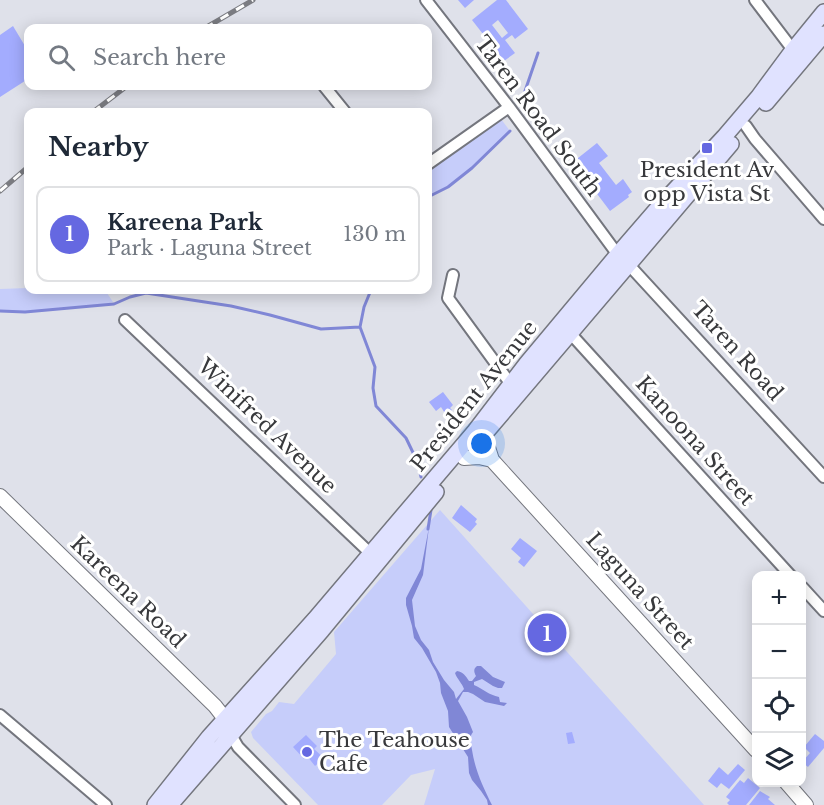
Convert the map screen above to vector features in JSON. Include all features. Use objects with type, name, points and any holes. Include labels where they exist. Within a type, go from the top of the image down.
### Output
[{"type":"main road","name":"President Avenue","points":[[155,805],[224,721],[464,458],[484,435],[515,388],[623,260],[746,126],[797,56],[824,12]]},
{"type":"main road","name":"President Avenue","points":[[170,805],[265,696],[483,421],[570,333],[657,208],[797,56],[824,34]]},
{"type":"main road","points":[[224,721],[231,735]]},
{"type":"street","name":"Taren Road South","points":[[426,0],[623,260]]},
{"type":"street","points":[[755,0],[797,56]]},
{"type":"street","points":[[327,90],[342,108]]},
{"type":"street","points":[[432,161],[509,107]]},
{"type":"street","points":[[746,126],[754,139],[824,219]]},
{"type":"street","name":"Taren Road","points":[[623,260],[824,477]]},
{"type":"street","points":[[453,275],[448,298],[515,388]]},
{"type":"street","name":"Winifred Avenue","points":[[125,320],[375,557]]},
{"type":"street","name":"Kanoona Street","points":[[570,333],[786,571]]},
{"type":"street","name":"Laguna Street","points":[[484,435],[492,460],[752,746]]},
{"type":"street","points":[[464,458],[479,457],[492,460]]},
{"type":"street","name":"Kareena Road","points":[[0,496],[217,708],[224,721]]},
{"type":"street","points":[[806,592],[824,612]]},
{"type":"street","points":[[0,715],[106,805]]},
{"type":"street","points":[[231,735],[238,747],[295,805]]},
{"type":"street","points":[[790,787],[806,805]]},
{"type":"shaded area","points":[[498,115],[510,131],[472,168],[448,187],[432,195],[432,161]]},
{"type":"shaded area","points":[[24,288],[24,294],[108,294],[113,302],[25,312],[0,311],[0,289]]},
{"type":"shaded area","points":[[440,510],[704,805],[424,805],[435,769],[411,775],[382,805],[318,805],[253,738],[251,732],[266,714],[272,711],[279,702],[294,704],[336,654],[334,632]]},
{"type":"water","points":[[429,527],[423,575],[412,600],[415,626],[421,640],[429,650],[444,680],[454,692],[456,699],[464,689],[455,673],[457,671],[472,681],[476,676],[475,668],[481,666],[493,677],[505,682],[502,688],[498,688],[482,679],[474,682],[474,685],[499,697],[500,702],[507,703],[504,706],[485,702],[468,692],[463,692],[458,701],[473,732],[470,741],[475,764],[492,805],[488,805],[487,800],[472,780],[468,757],[449,727],[448,711],[440,683],[436,672],[414,638],[406,605],[406,598],[421,569]]},
{"type":"building","points":[[458,0],[474,0],[465,8]]},
{"type":"building","points":[[497,0],[506,0],[528,29],[515,39],[512,35],[505,40],[515,53],[504,61],[472,20]],"holes":[[[498,20],[508,33],[502,38],[492,25]]]},
{"type":"building","points":[[13,26],[24,44],[24,82],[0,97],[0,35]]},
{"type":"building","points":[[597,143],[608,156],[599,163],[616,185],[623,179],[632,192],[628,195],[629,197],[610,211],[573,162]]},
{"type":"building","points":[[443,392],[453,405],[450,408],[452,410],[446,415],[441,407],[436,411],[429,402]]},
{"type":"building","points":[[461,505],[477,519],[475,522],[477,524],[470,532],[452,518]]},
{"type":"building","points":[[520,538],[537,551],[524,567],[518,562],[521,558],[511,549]]},
{"type":"building","points":[[572,732],[575,743],[568,744],[566,733]]},
{"type":"building","points":[[815,734],[824,741],[824,748],[808,767],[806,758],[810,753],[806,749],[806,745]]},
{"type":"building","name":"The Teahouse Cafe","points":[[306,735],[317,746],[314,749],[324,758],[315,766],[307,756],[304,759],[293,747]]},
{"type":"building","points":[[738,764],[745,770],[729,789],[721,783],[717,788],[708,781],[719,767],[728,775]]},
{"type":"building","points":[[748,778],[752,781],[752,787],[760,788],[746,805],[729,805],[727,803],[730,800],[726,797],[740,780],[744,783]]},
{"type":"building","points":[[760,791],[770,797],[768,799],[775,805],[749,805]]},
{"type":"waterway","points":[[525,91],[538,53]]},
{"type":"waterway","points":[[432,195],[448,187],[472,168],[510,131]]},
{"type":"waterway","points":[[0,311],[25,312],[114,304],[142,294]]},
{"type":"waterway","points":[[153,294],[231,306],[321,329],[360,327]]},
{"type":"waterway","points":[[369,294],[360,327],[375,367],[373,388],[376,406],[406,438],[418,463],[421,477]]},
{"type":"waterway","points":[[428,529],[431,510]]},
{"type":"railway","points":[[212,24],[253,0]]},
{"type":"railway","points":[[98,108],[122,90]]},
{"type":"railway","points":[[0,191],[24,170]]},
{"type":"place","name":"President Av opp Vista St","points":[[707,148]]},
{"type":"place","name":"Kareena Park","points":[[547,633]]},
{"type":"place","name":"The Teahouse Cafe","points":[[307,752]]}]
